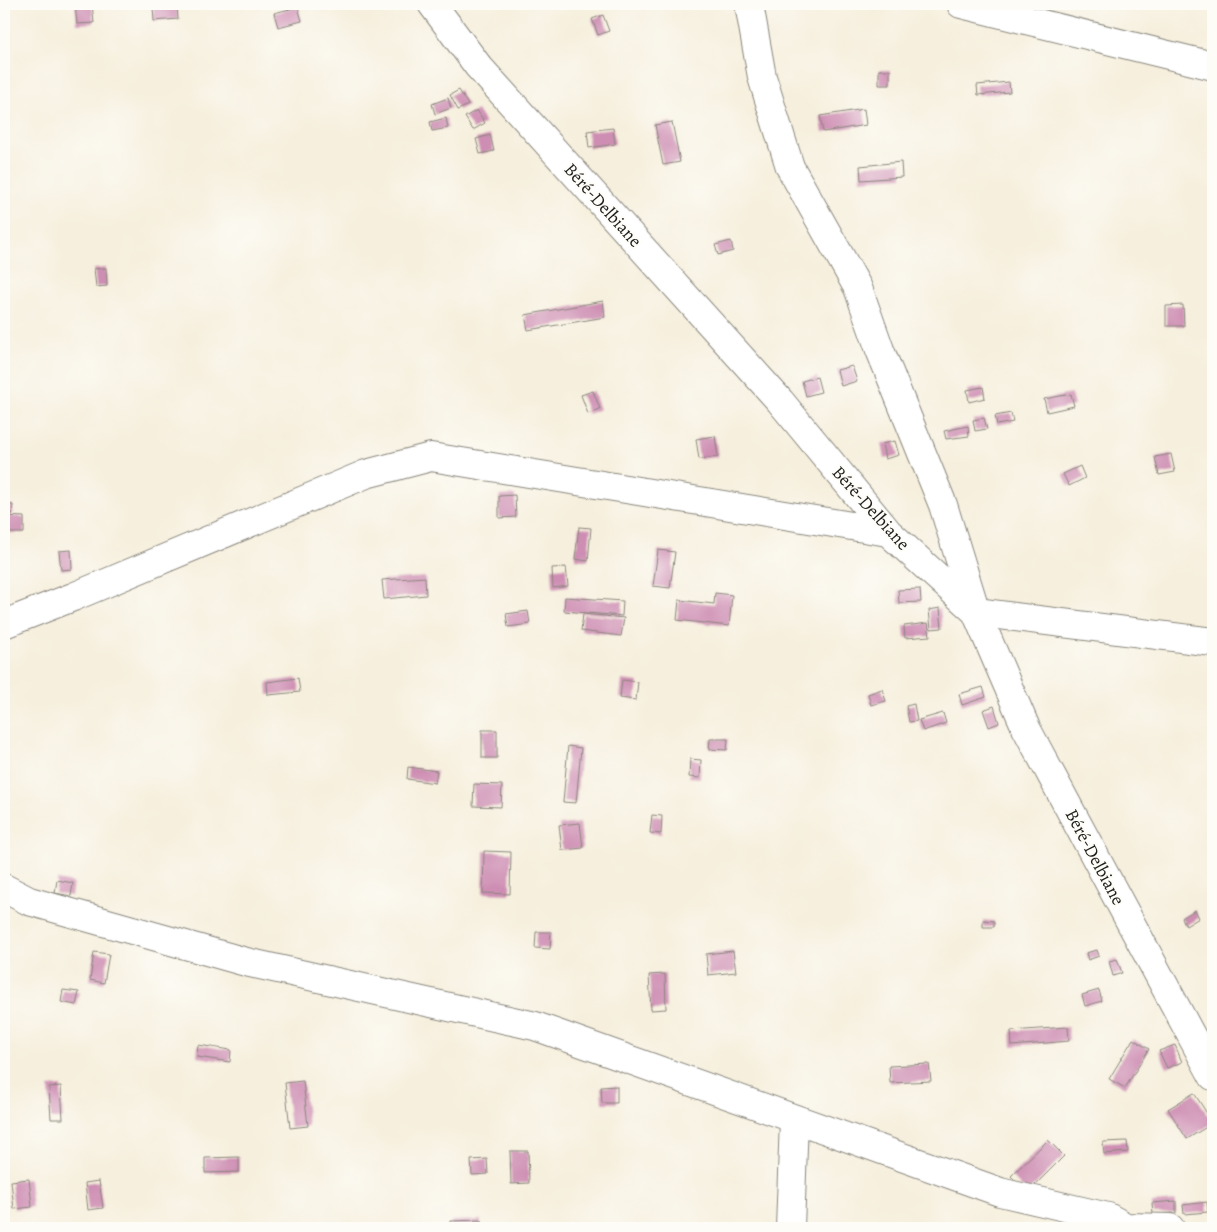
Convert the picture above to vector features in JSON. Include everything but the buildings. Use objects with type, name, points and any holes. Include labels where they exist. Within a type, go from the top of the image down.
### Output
[{"type":"street","name":"Béré-Delbiane","points":[[432,4],[478,66],[780,401],[888,532],[976,612],[1026,728],[1213,1076]]},
{"type":"street","points":[[749,4],[762,77],[790,167],[858,288],[880,350],[943,505],[976,612],[1213,642]]},
{"type":"street","points":[[961,4],[1213,66]]},
{"type":"street","points":[[4,624],[366,474],[431,457],[888,532]]},
{"type":"street","points":[[4,888],[28,901],[246,962],[535,1026],[1000,1192],[1108,1217],[1126,1227],[1170,1228]]},
{"type":"street","points":[[790,1228],[794,1120]]}]
